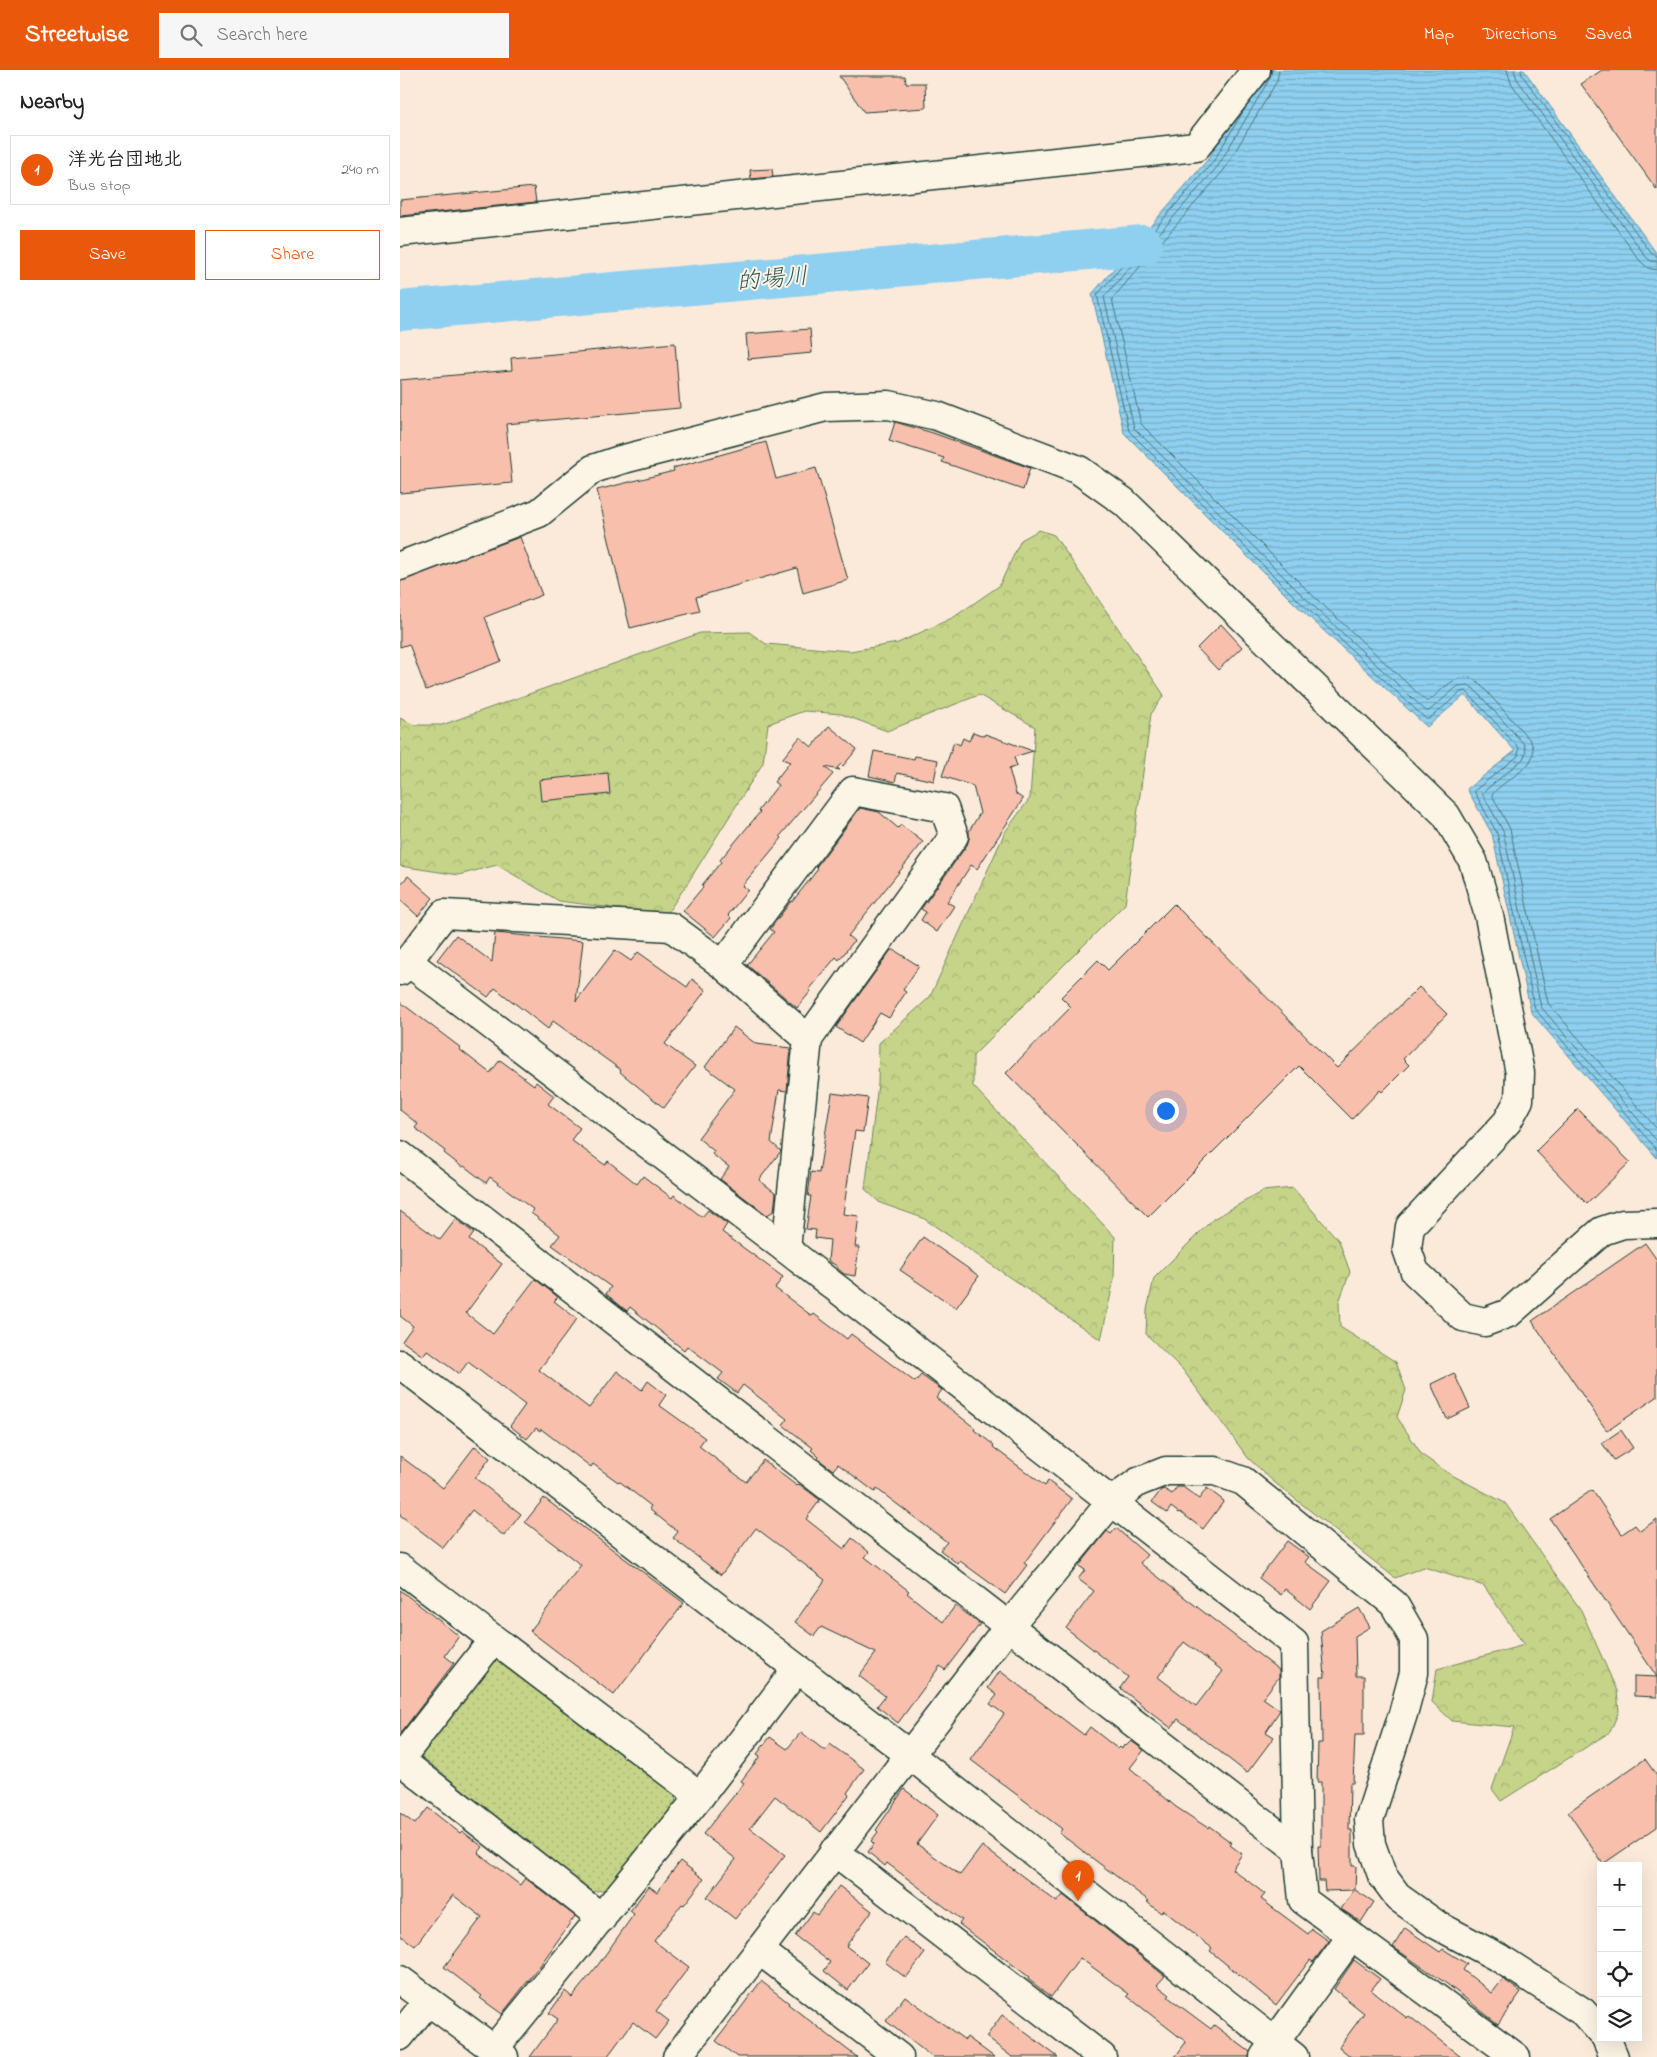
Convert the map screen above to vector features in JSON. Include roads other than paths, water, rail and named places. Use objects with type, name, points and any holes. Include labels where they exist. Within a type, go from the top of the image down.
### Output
[{"type":"street","points":[[400,232],[1196,147],[1256,70]]},
{"type":"street","points":[[400,566],[539,513],[593,469],[620,460],[826,407],[889,405],[937,416],[1079,470],[1124,502],[1446,815],[1473,861],[1489,916],[1520,1073],[1519,1100],[1507,1122],[1410,1226],[1407,1249],[1415,1272],[1463,1317],[1485,1322],[1509,1312],[1602,1231],[1623,1224],[1657,1223]]},
{"type":"street","points":[[723,965],[853,790],[944,808],[954,836],[808,1039],[786,1249]]},
{"type":"street","points":[[808,1039],[723,965],[670,927],[444,914],[404,966],[786,1249],[1294,1643],[1298,1850],[1303,1900],[1516,2057]]},
{"type":"street","points":[[400,1155],[1298,1850]]},
{"type":"street","points":[[400,1364],[910,1755],[1278,2052],[1351,1937]]},
{"type":"street","points":[[686,2054],[759,1950],[1008,1627],[1112,1501],[1138,1482],[1166,1471],[1215,1471],[1242,1481],[1394,1604],[1414,1639],[1414,1673],[1369,1820],[1371,1844],[1382,1876],[1399,1898],[1437,1925],[1501,1959],[1583,2012],[1597,2028]]},
{"type":"street","points":[[400,1568],[700,1796]]},
{"type":"street","points":[[493,1640],[400,1760],[602,1918]]},
{"type":"street","points":[[400,1980],[499,2053],[797,1669]]},
{"type":"street","points":[[834,1851],[1102,2057]]},
{"type":"street","points":[[759,1950],[899,2057]]},
{"type":"street","points":[[400,2036],[428,2001]]},
{"type":"street","points":[[1608,2042],[1614,2057]]},
{"type":"water","points":[[1262,70],[1524,70],[1657,254],[1657,1158],[1531,1012],[1492,834],[1467,789],[1515,751],[1465,695],[1427,727],[1294,603],[1124,433],[1092,294],[1209,158]]},
{"type":"waterway","name":"的場川","points":[[400,311],[1143,245]]},
{"type":"place","name":"洋光台団地北","points":[[1078,1901]]}]
